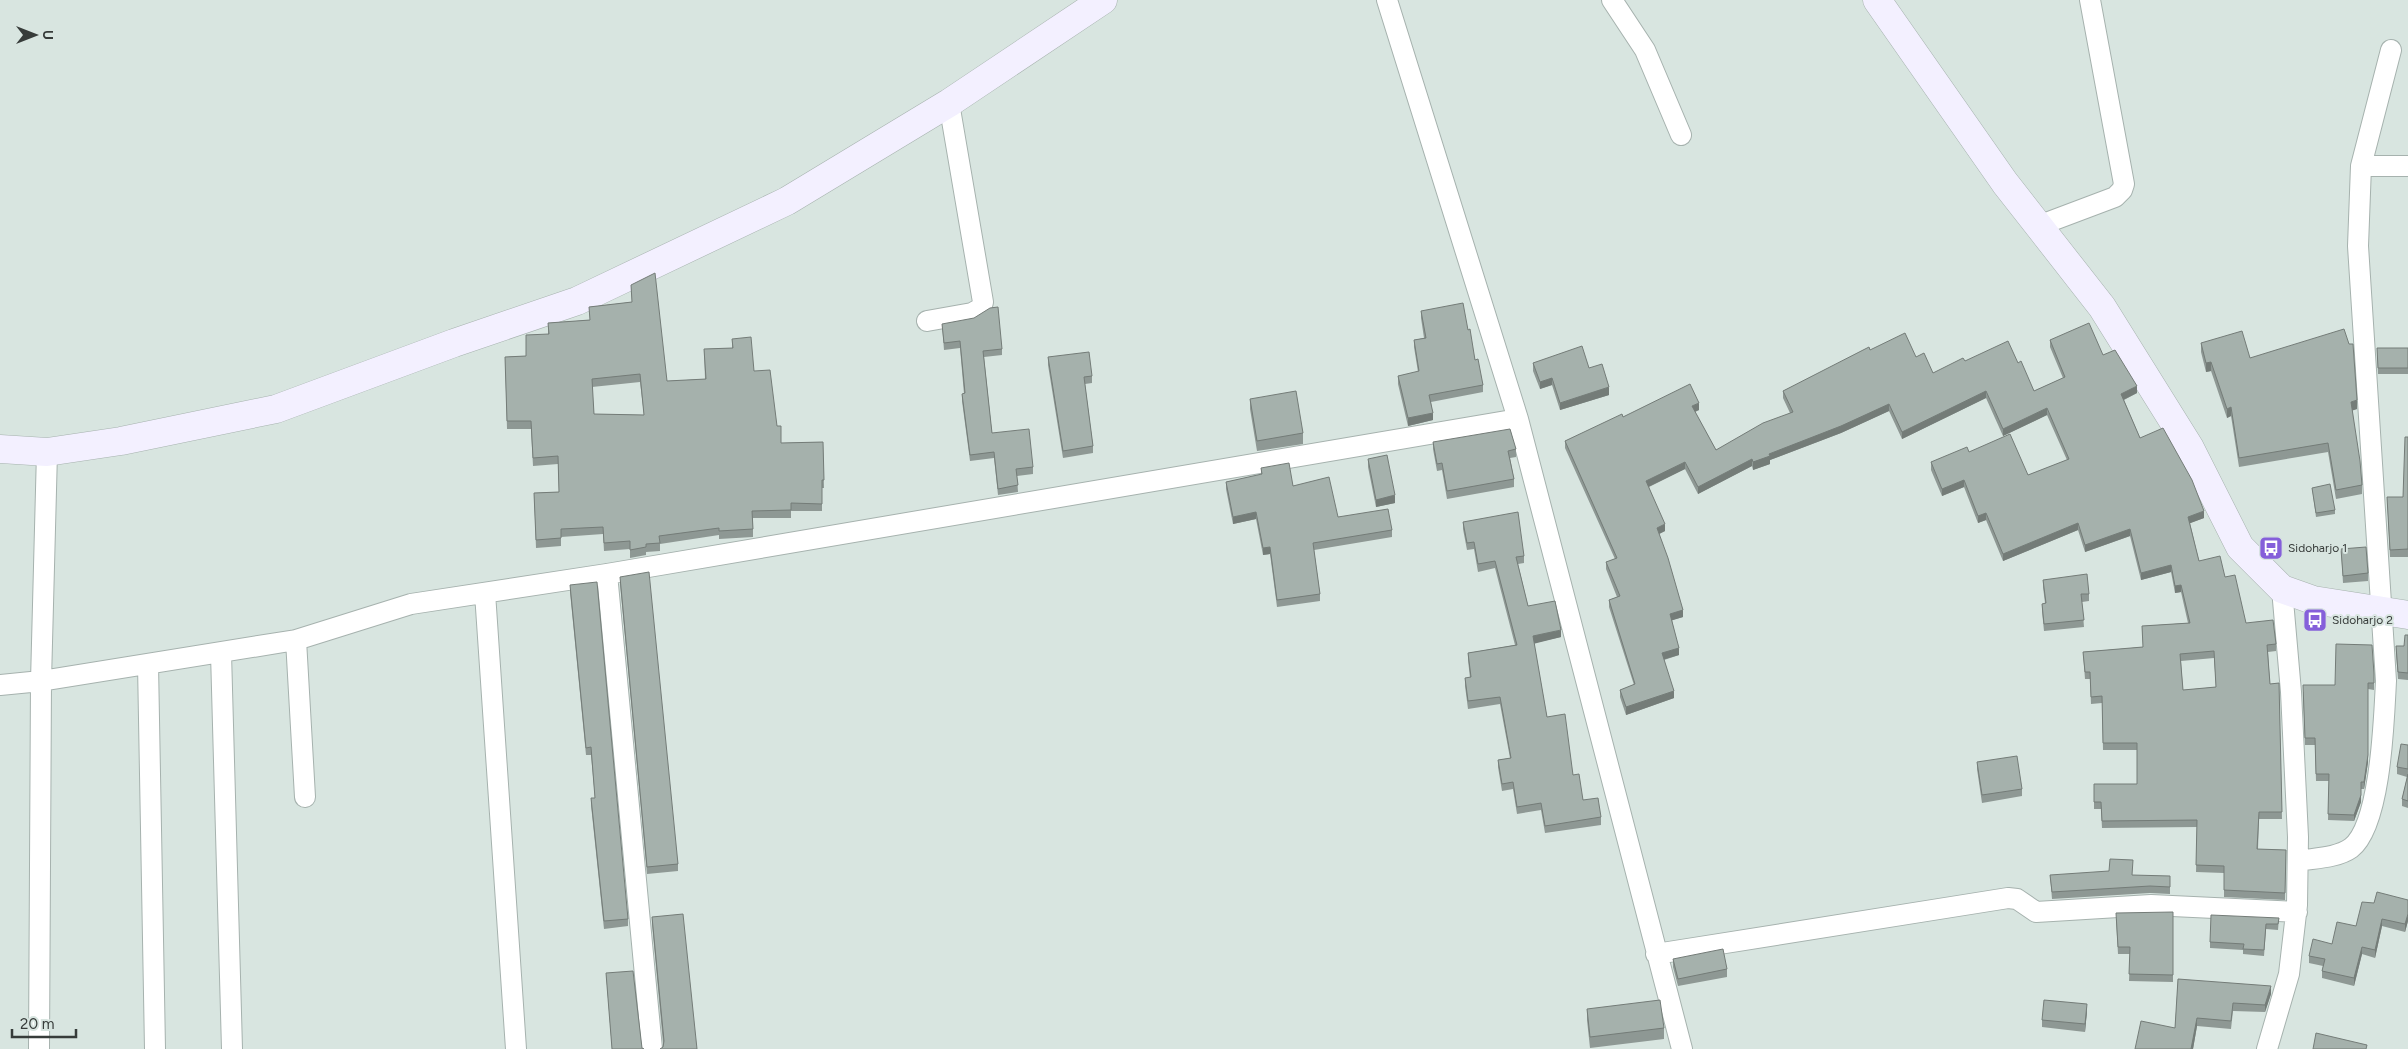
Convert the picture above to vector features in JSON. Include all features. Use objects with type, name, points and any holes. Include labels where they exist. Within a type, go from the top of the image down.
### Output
[{"type":"main road","points":[[0,449],[47,452],[121,441],[276,409],[454,343],[577,301],[786,201],[949,103],[1103,0]]},
{"type":"main road","points":[[1877,0],[2005,183],[2102,307],[2190,448],[2240,547],[2282,589],[2313,600],[2408,615]]},
{"type":"street","points":[[1387,0],[1518,419],[1682,1049]]},
{"type":"street","points":[[1612,0],[1645,50],[1681,136]]},
{"type":"street","points":[[2038,226],[2115,197],[2122,190],[2124,184],[2090,0]]},
{"type":"street","points":[[2298,861],[2334,855],[2351,848],[2365,826],[2376,789],[2384,741],[2386,681],[2358,246],[2361,166],[2391,50]]},
{"type":"street","points":[[927,321],[972,312],[981,308],[983,302],[949,103]]},
{"type":"street","points":[[2361,166],[2408,166]]},
{"type":"street","points":[[0,685],[41,681],[296,640],[411,604],[607,574],[1518,419]]},
{"type":"street","points":[[39,1049],[41,681],[47,452]]},
{"type":"street","points":[[607,574],[652,1049]]},
{"type":"street","points":[[2267,1049],[2289,974],[2297,912],[2298,861],[2291,692],[2282,589]]},
{"type":"street","points":[[485,593],[516,1049]]},
{"type":"street","points":[[296,640],[305,797]]},
{"type":"street","points":[[221,653],[232,1049]]},
{"type":"street","points":[[148,664],[155,1049]]},
{"type":"street","points":[[1656,954],[2008,898],[2017,899],[2036,912],[2152,905],[2297,912]]},
{"type":"building","points":[[655,273],[667,381],[706,379],[704,349],[733,348],[732,339],[751,337],[754,371],[770,370],[777,426],[781,426],[781,443],[823,442],[824,480],[822,480],[822,504],[791,503],[791,510],[752,511],[753,529],[719,531],[719,528],[659,536],[660,543],[646,544],[646,547],[630,550],[630,541],[604,543],[603,527],[561,529],[561,538],[536,540],[534,493],[559,492],[558,456],[533,458],[531,421],[507,421],[505,357],[526,356],[526,335],[549,334],[548,323],[590,320],[589,307],[632,302],[631,285]],"holes":[[[640,374],[644,415],[594,414],[592,379]]]},
{"type":"building","points":[[1463,303],[1475,360],[1478,359],[1483,385],[1429,395],[1433,413],[1408,418],[1398,376],[1419,371],[1414,340],[1426,338],[1421,311]]},
{"type":"building","points":[[998,307],[1002,349],[983,351],[992,433],[1029,429],[1033,467],[1016,469],[1018,485],[998,489],[994,452],[970,455],[962,394],[965,393],[960,341],[944,343],[942,324],[974,318],[990,308]]},
{"type":"building","points":[[2089,323],[2103,355],[2115,350],[2137,386],[2121,394],[2140,438],[2163,428],[2192,480],[2204,511],[2188,517],[2199,561],[2220,556],[2225,577],[2235,575],[2246,623],[2273,620],[2276,644],[2267,645],[2270,684],[2279,683],[2282,812],[2259,812],[2257,849],[2286,850],[2285,893],[2224,890],[2224,866],[2196,865],[2197,820],[2102,821],[2101,802],[2094,802],[2094,784],[2137,784],[2137,743],[2103,743],[2102,696],[2091,697],[2090,672],[2085,672],[2083,652],[2143,647],[2142,626],[2190,623],[2181,585],[2175,586],[2171,565],[2141,573],[2130,529],[2085,545],[2078,523],[2003,554],[1986,513],[1978,516],[1964,480],[1942,489],[1931,462],[1967,447],[1969,452],[2010,434],[2028,475],[2069,459],[2047,408],[2003,429],[1986,391],[1902,432],[1889,404],[1841,426],[1769,454],[1770,456],[1753,462],[1752,459],[1698,487],[1685,462],[1646,481],[1665,524],[1657,528],[1683,610],[1670,614],[1679,648],[1662,653],[1674,691],[1626,707],[1620,690],[1635,684],[1609,600],[1620,596],[1606,562],[1617,558],[1565,441],[1622,414],[1623,417],[1690,384],[1699,403],[1692,406],[1716,450],[1763,423],[1793,412],[1783,391],[1869,347],[1870,350],[1905,333],[1916,357],[1924,353],[1933,373],[1963,358],[1965,361],[2008,341],[2018,363],[2021,361],[2034,391],[2065,377],[2050,340]],"holes":[[[2214,651],[2216,687],[2183,690],[2180,654]]]},
{"type":"building","points":[[2344,329],[2349,344],[2353,344],[2357,400],[2351,402],[2362,485],[2336,490],[2328,443],[2239,458],[2231,407],[2227,409],[2211,362],[2206,363],[2201,343],[2242,331],[2250,358]]},
{"type":"building","points":[[1582,346],[1589,368],[1602,364],[1609,387],[1560,403],[1552,378],[1540,382],[1533,363]]},
{"type":"building","points":[[2377,348],[2408,348],[2408,368],[2378,368]]},
{"type":"building","points":[[1089,352],[1092,376],[1084,377],[1093,446],[1063,451],[1048,357]]},
{"type":"building","points":[[1296,391],[1303,433],[1257,441],[1250,399]]},
{"type":"building","points":[[1510,429],[1516,449],[1508,451],[1514,479],[1447,491],[1442,463],[1437,464],[1433,442]]},
{"type":"building","points":[[2405,437],[2408,437],[2408,549],[2390,550],[2387,497],[2403,497]]},
{"type":"building","points":[[1387,455],[1395,495],[1376,500],[1368,459]]},
{"type":"building","points":[[1289,463],[1293,486],[1329,477],[1338,517],[1388,509],[1392,530],[1313,543],[1320,594],[1277,600],[1270,547],[1263,548],[1256,512],[1233,517],[1226,482],[1262,474],[1261,468]]},
{"type":"building","points":[[2330,484],[2335,510],[2316,513],[2312,488]]},
{"type":"building","points":[[1518,512],[1524,556],[1516,557],[1528,606],[1555,601],[1561,630],[1533,636],[1547,717],[1565,714],[1573,775],[1579,774],[1583,800],[1598,798],[1601,817],[1545,826],[1541,803],[1517,807],[1513,782],[1502,784],[1498,760],[1511,758],[1500,697],[1468,701],[1465,678],[1471,677],[1468,653],[1517,645],[1495,561],[1478,564],[1474,542],[1467,543],[1463,522]]},
{"type":"building","points":[[2366,547],[2368,573],[2343,576],[2341,549]]},
{"type":"building","points":[[649,572],[678,864],[647,867],[620,577]]},
{"type":"building","points":[[2087,574],[2089,594],[2081,594],[2084,620],[2044,624],[2042,604],[2046,603],[2043,580]]},
{"type":"building","points":[[597,582],[628,919],[604,921],[591,798],[595,798],[591,747],[586,748],[570,585]]},
{"type":"building","points":[[2405,635],[2408,635],[2408,673],[2398,672],[2396,646],[2404,646]]},
{"type":"building","points":[[2336,644],[2372,645],[2374,683],[2368,683],[2368,755],[2364,782],[2361,782],[2361,795],[2354,815],[2328,814],[2329,774],[2316,774],[2315,738],[2305,738],[2303,685],[2335,685]]},
{"type":"building","points":[[2401,744],[2408,745],[2408,769],[2397,767]]},
{"type":"building","points":[[2017,756],[2022,789],[1982,795],[1977,762]]},
{"type":"building","points":[[2408,774],[2408,801],[2402,799]]},
{"type":"building","points":[[2110,859],[2133,860],[2132,875],[2170,876],[2170,887],[2150,886],[2052,892],[2050,875],[2109,871]]},
{"type":"building","points":[[2377,892],[2408,900],[2408,914],[2405,924],[2382,919],[2375,950],[2362,947],[2354,978],[2322,971],[2325,959],[2309,956],[2313,939],[2332,944],[2337,922],[2356,926],[2362,902],[2374,903]]},
{"type":"building","points":[[2173,912],[2173,975],[2129,974],[2130,947],[2118,947],[2116,913]]},
{"type":"building","points":[[683,914],[697,1049],[660,1049],[663,1047],[664,1041],[652,917]]},
{"type":"building","points":[[2211,915],[2279,918],[2278,924],[2266,924],[2264,950],[2243,949],[2244,944],[2210,942]]},
{"type":"building","points":[[1723,949],[1727,969],[1678,979],[1673,959]]},
{"type":"building","points":[[633,971],[642,1048],[644,1049],[612,1049],[606,973]]},
{"type":"building","points":[[2178,979],[2271,986],[2265,1005],[2233,1003],[2231,1021],[2197,1018],[2191,1049],[2135,1049],[2141,1021],[2175,1028]]},
{"type":"building","points":[[1660,1000],[1664,1028],[1590,1037],[1587,1009]]},
{"type":"building","points":[[2044,1000],[2087,1004],[2085,1024],[2042,1020]]},
{"type":"building","points":[[2316,1033],[2367,1045],[2366,1049],[2313,1049]]},
{"type":"place","name":"Sidoharjo 1","points":[[2271,548]]},
{"type":"place","name":"Sidoharjo 2","points":[[2315,620]]}]
